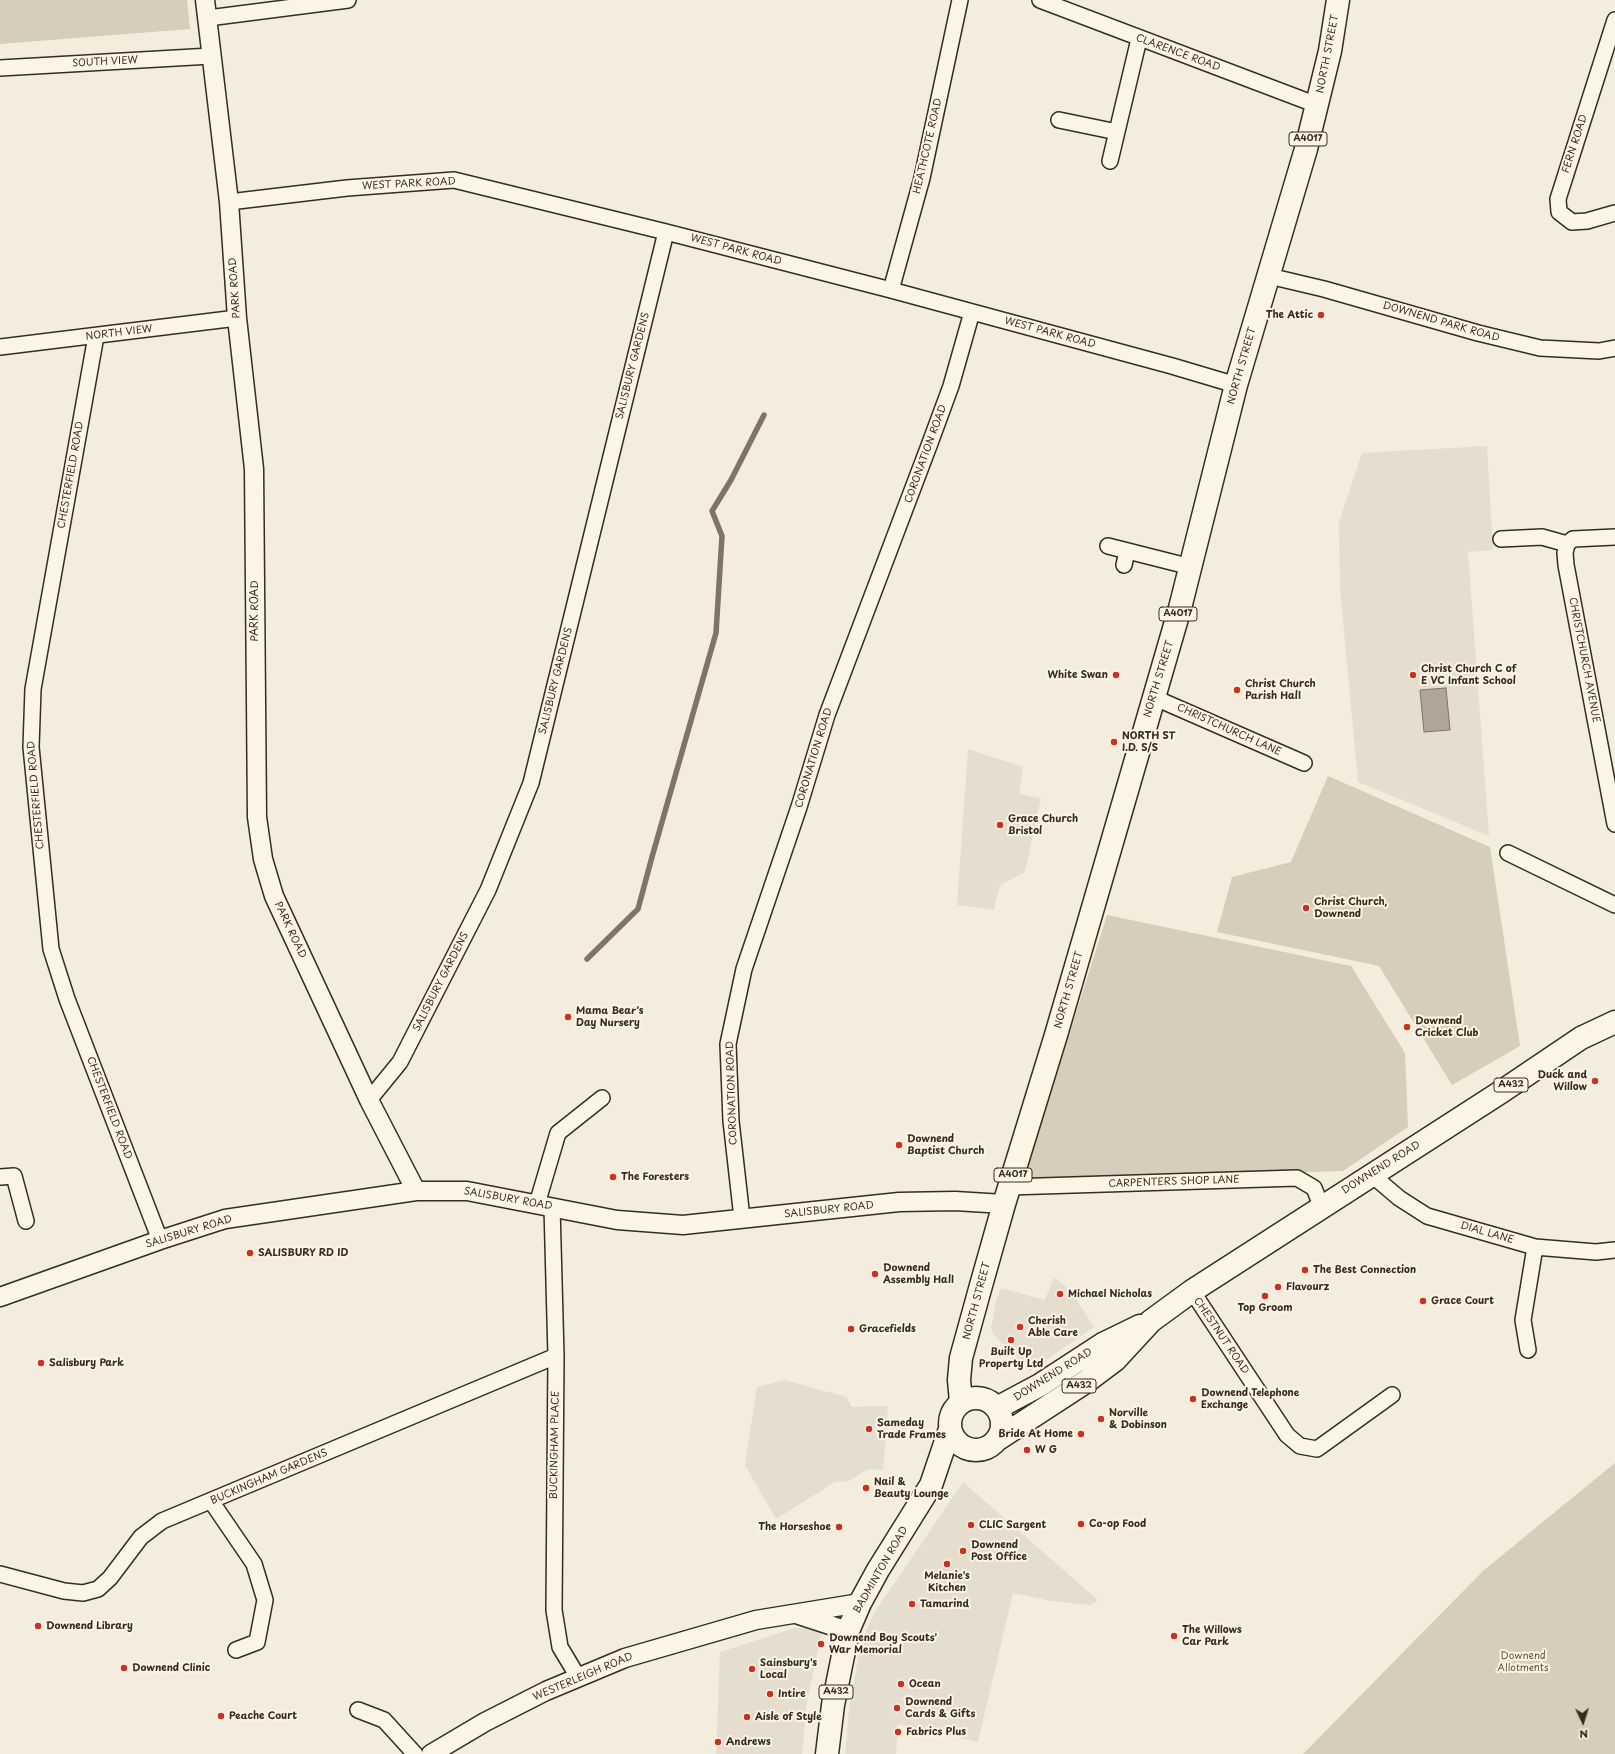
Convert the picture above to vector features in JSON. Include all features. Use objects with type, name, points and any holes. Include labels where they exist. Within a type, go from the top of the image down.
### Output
[{"type":"main road","name":"NORTH STREET","points":[[961,1402],[959,1380],[961,1358],[1007,1196],[1056,1035],[1180,608],[1236,385],[1269,276],[1317,105],[1330,51],[1338,0]]},
{"type":"main road","name":"DOWNEND ROAD","points":[[998,1408],[1040,1385],[1102,1344],[1151,1321],[1192,1291],[1322,1208],[1581,1038],[1615,1022]]},
{"type":"main road","name":"DOWNEND ROAD","points":[[998,1439],[1087,1381],[1115,1360],[1151,1321]]},
{"type":"main road","points":[[961,1402],[973,1398],[985,1399],[998,1408],[1002,1424],[998,1439]]},
{"type":"main road","name":"A432","points":[[950,1429],[951,1414],[955,1407],[961,1402]]},
{"type":"main road","points":[[950,1429],[957,1442],[970,1450]]},
{"type":"main road","name":"BADMINTON ROAD","points":[[827,1754],[833,1705],[848,1631],[860,1603],[931,1485],[950,1429]]},
{"type":"main road","name":"A432","points":[[970,1450],[986,1449],[998,1439]]},
{"type":"main road","name":"BADMINTON ROAD","points":[[931,1485],[970,1450]]},
{"type":"street","name":"PARK ROAD","points":[[205,0],[229,202],[237,318],[254,470],[257,816],[263,859],[274,896],[370,1100],[416,1190]]},
{"type":"street","points":[[208,18],[348,0]]},
{"type":"street","name":"HEATHCOTE ROAD","points":[[891,290],[922,178],[960,0]]},
{"type":"street","name":"CLARENCE ROAD","points":[[1040,0],[1139,39],[1317,105]]},
{"type":"street","name":"FERN ROAD","points":[[1615,20],[1558,199],[1559,212],[1572,222],[1587,221],[1615,213]]},
{"type":"street","points":[[1110,162],[1139,39]]},
{"type":"street","name":"SOUTH VIEW","points":[[0,68],[211,56]]},
{"type":"street","points":[[1059,120],[1117,132]]},
{"type":"street","name":"WEST PARK ROAD","points":[[229,202],[348,188],[454,180],[666,232],[891,290],[1172,366],[1236,385]]},
{"type":"street","name":"SALISBURY GARDENS","points":[[370,1100],[400,1062],[488,890],[531,784],[666,232]]},
{"type":"street","name":"DOWNEND PARK ROAD","points":[[1269,276],[1324,289],[1478,333],[1540,348],[1598,351],[1615,348]]},
{"type":"street","name":"CORONATION ROAD","points":[[742,1218],[731,1121],[728,1044],[744,969],[799,807],[827,715],[951,386],[972,312]]},
{"type":"street","name":"NORTH VIEW","points":[[0,348],[237,318]]},
{"type":"street","name":"CHESTERFIELD ROAD","points":[[96,336],[33,690],[31,747],[52,949],[67,999],[160,1240]]},
{"type":"street","points":[[1502,539],[1542,537],[1567,544],[1573,540],[1615,537]]},
{"type":"street","name":"CHRISTCHURCH AVENUE","points":[[1567,544],[1565,553],[1566,565],[1615,824]]},
{"type":"street","points":[[1108,546],[1126,558],[1190,567]]},
{"type":"street","name":"CHRISTCHURCH LANE","points":[[1153,697],[1304,762]]},
{"type":"street","points":[[1508,853],[1615,905]]},
{"type":"street","name":"BUCKINGHAM PLACE","points":[[578,1677],[560,1647],[554,1610],[556,1356],[545,1206],[558,1133],[602,1098]]},
{"type":"street","name":"DIAL LANE","points":[[1372,1175],[1399,1198],[1427,1216],[1535,1247],[1596,1252],[1615,1250]]},
{"type":"street","points":[[0,1177],[14,1176],[26,1221]]},
{"type":"street","name":"CARPENTERS SHOP LANE","points":[[1007,1196],[1297,1178],[1314,1188],[1322,1208]]},
{"type":"street","name":"SALISBURY ROAD","points":[[0,1297],[160,1240],[225,1219],[416,1190],[467,1191],[617,1220],[684,1225],[914,1202],[1007,1196]]},
{"type":"street","points":[[1528,1350],[1523,1320],[1535,1247]]},
{"type":"street","name":"CHESTNUT ROAD","points":[[1192,1291],[1287,1435],[1300,1446],[1317,1449],[1392,1395]]},
{"type":"street","name":"BUCKINGHAM GARDENS","points":[[0,1574],[64,1591],[82,1593],[98,1589],[110,1578],[141,1537],[162,1521],[556,1356]]},
{"type":"street","points":[[211,1501],[254,1564],[265,1600],[257,1642],[236,1650]]},
{"type":"street","name":"WESTERLEIGH ROAD","points":[[431,1754],[485,1722],[578,1677],[634,1655],[756,1620],[860,1603]]},
{"type":"street","name":"WESTERLEIGH ROAD","points":[[793,1613],[848,1631]]},
{"type":"street","points":[[358,1710],[384,1720],[415,1754]]},
{"type":"shaded area","name":"Christ Church C of E VC Infant School","points":[[1487,446],[1493,550],[1468,552],[1489,836],[1358,782],[1340,588],[1339,522],[1362,453]]},
{"type":"shaded area","points":[[1446,688],[1450,730],[1424,732],[1420,690]]},
{"type":"shaded area","points":[[968,749],[1023,767],[1019,794],[1041,798],[1025,872],[1002,884],[999,888],[994,910],[957,905]]},
{"type":"shaded area","points":[[1054,1277],[1071,1291],[1094,1327],[1030,1371],[994,1335],[991,1329],[996,1301],[1001,1288],[1045,1300]]},
{"type":"shaded area","points":[[785,1380],[846,1397],[852,1407],[888,1406],[883,1470],[868,1469],[849,1481],[835,1482],[776,1519],[745,1465],[757,1387]]},
{"type":"shaded area","points":[[963,1482],[1098,1600],[1090,1605],[1051,1601],[1013,1593],[978,1742],[898,1724],[896,1754],[845,1754],[849,1710],[861,1642],[874,1613]]},
{"type":"shaded area","points":[[795,1628],[823,1628],[807,1701],[802,1754],[716,1754],[720,1652]]},
{"type":"green space","points":[[0,0],[187,0],[190,29],[0,44]]},
{"type":"green space","points":[[1328,776],[1490,847],[1520,1046],[1452,1085],[1379,966],[1217,932],[1232,877],[1291,862]]},
{"type":"green space","points":[[1107,915],[1351,966],[1405,1053],[1408,1127],[1343,1171],[1038,1180],[1026,1171]]},
{"type":"green space","name":"Downend Allotments","points":[[1615,1463],[1615,1754],[1303,1754],[1484,1570]]},
{"type":"waterway","points":[[587,959],[638,909],[716,633],[722,536],[712,511],[731,480],[764,415]]},
{"type":"place","name":"The Attic","points":[[1321,315]]},
{"type":"place","name":"White Swan","points":[[1116,675]]},
{"type":"place","name":"Christ Church C of E VC Infant School","points":[[1413,675]]},
{"type":"place","name":"Christ Church Parish Hall","points":[[1237,690]]},
{"type":"place","name":"NORTH ST I.D. S/S","points":[[1114,742]]},
{"type":"place","name":"Grace Church Bristol","points":[[1000,825]]},
{"type":"place","name":"Christ Church, Downend","points":[[1306,908]]},
{"type":"place","name":"Mama Bear's Day Nursery","points":[[568,1017]]},
{"type":"place","name":"Downend Cricket Club","points":[[1407,1027]]},
{"type":"place","name":"Duck and Willow","points":[[1595,1081]]},
{"type":"place","name":"Downend Baptist Church","points":[[899,1145]]},
{"type":"place","name":"The Foresters","points":[[613,1177]]},
{"type":"place","name":"SALISBURY RD ID","points":[[250,1253]]},
{"type":"place","name":"The Best Connection","points":[[1305,1270]]},
{"type":"place","name":"Downend Assembly Hall","points":[[875,1274]]},
{"type":"place","name":"Flavourz","points":[[1278,1287]]},
{"type":"place","name":"Michael Nicholas","points":[[1060,1294]]},
{"type":"place","name":"Top Groom","points":[[1265,1296]]},
{"type":"place","name":"Grace Court","points":[[1423,1301]]},
{"type":"place","name":"Cherish Able Care","points":[[1020,1327]]},
{"type":"place","name":"Gracefields","points":[[851,1329]]},
{"type":"place","name":"Built Up Property Ltd","points":[[1011,1340]]},
{"type":"place","name":"Salisbury Park","points":[[41,1363]]},
{"type":"place","name":"Downend Telephone Exchange","points":[[1193,1399]]},
{"type":"place","name":"Norville & Dobinson","points":[[1101,1419]]},
{"type":"place","name":"Sameday Trade Frames","points":[[869,1429]]},
{"type":"place","name":"Bride At Home","points":[[1081,1434]]},
{"type":"place","name":"W G","points":[[1027,1450]]},
{"type":"place","name":"Nail & Beauty Lounge","points":[[866,1488]]},
{"type":"place","name":"Co-op Food","points":[[1081,1524]]},
{"type":"place","name":"CLIC Sargent","points":[[971,1525]]},
{"type":"place","name":"The Horseshoe","points":[[839,1527]]},
{"type":"place","name":"Downend Post Office","points":[[963,1551]]},
{"type":"place","name":"Melanie's Kitchen","points":[[947,1564]]},
{"type":"place","name":"Tamarind","points":[[912,1604]]},
{"type":"place","name":"Downend Library","points":[[38,1626]]},
{"type":"place","name":"The Willows Car Park","points":[[1174,1636]]},
{"type":"place","name":"Downend Boy Scouts' War Memorial","points":[[821,1644]]},
{"type":"place","name":"Downend Clinic","points":[[124,1668]]},
{"type":"place","name":"Sainsbury's Local","points":[[752,1669]]},
{"type":"place","name":"Ocean","points":[[901,1684]]},
{"type":"place","name":"Intire","points":[[770,1694]]},
{"type":"place","name":"Downend Cards & Gifts","points":[[897,1708]]},
{"type":"place","name":"Peache Court","points":[[221,1716]]},
{"type":"place","name":"Aisle of Style","points":[[747,1717]]},
{"type":"place","name":"Fabrics Plus","points":[[898,1732]]},
{"type":"place","name":"Andrews","points":[[718,1742]]}]
